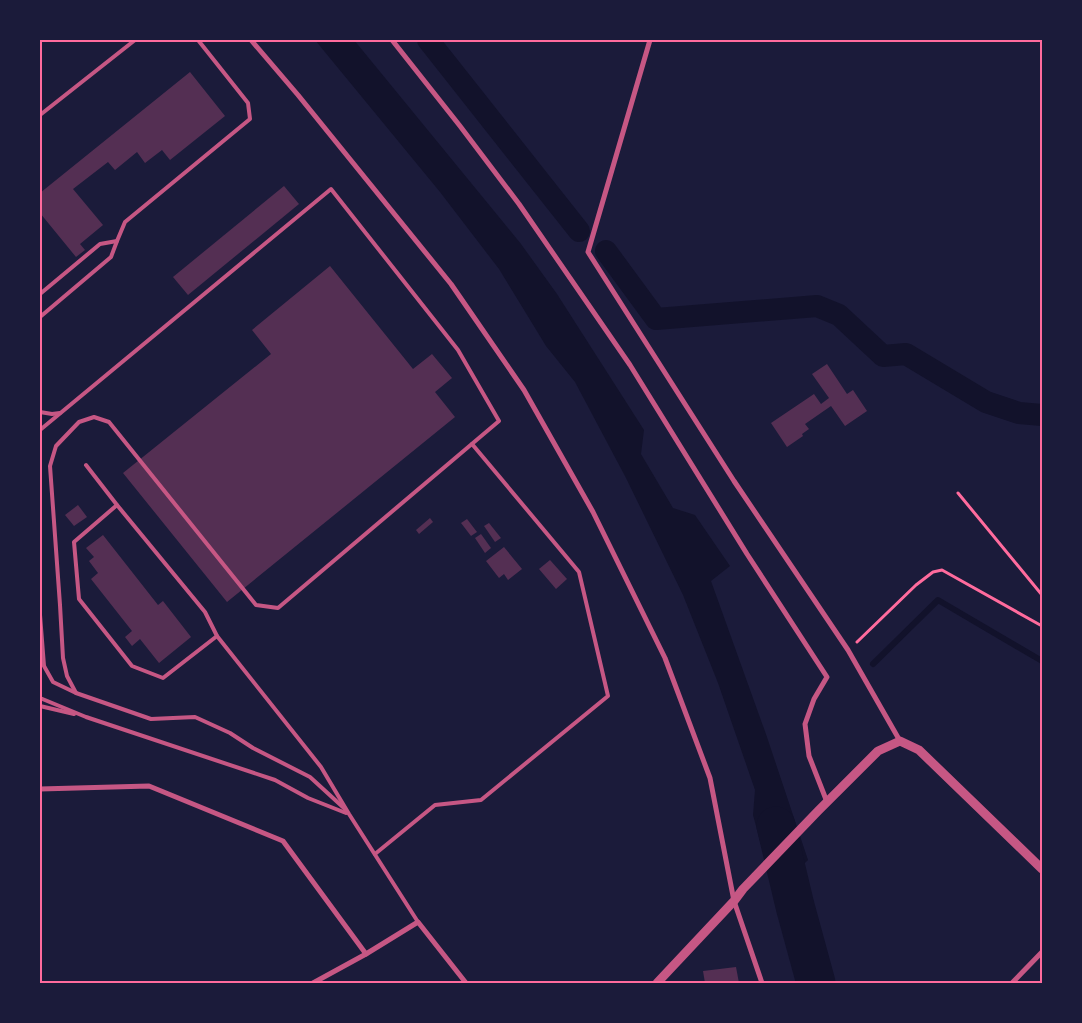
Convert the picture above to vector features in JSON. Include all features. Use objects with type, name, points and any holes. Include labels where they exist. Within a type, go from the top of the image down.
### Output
[{"type":"street","points":[[251,40],[451,284],[524,390],[593,512],[665,658],[710,778],[734,901],[762,983]]},
{"type":"street","points":[[392,40],[519,204],[630,364],[827,677],[814,699],[804,724],[809,756],[828,802]]},
{"type":"street","points":[[650,40],[588,252],[734,481],[848,650],[900,741],[918,750],[1042,869]]},
{"type":"street","points":[[657,983],[743,889],[878,751],[900,741]]},
{"type":"street","points":[[40,789],[149,786],[283,841],[366,954]]},
{"type":"street","points":[[313,983],[366,954],[418,922],[466,983]]},
{"type":"street","points":[[1012,983],[1042,952]]},
{"type":"lane","points":[[40,115],[135,40]]},
{"type":"lane","points":[[40,317],[111,257],[124,222],[250,119],[248,103],[198,40]]},
{"type":"lane","points":[[40,430],[331,189],[458,350],[499,421],[278,608],[256,605],[109,422],[94,417],[78,422],[56,446],[50,466],[63,658],[67,676],[76,693]]},
{"type":"lane","points":[[40,294],[100,244],[116,242]]},
{"type":"lane","points":[[40,412],[52,414],[62,412]]},
{"type":"lane","points":[[375,854],[435,805],[481,800],[608,696],[579,572],[472,444]]},
{"type":"lane","points":[[86,465],[205,612],[217,636],[321,767],[418,922]]},
{"type":"lane","points":[[117,505],[74,542],[79,599],[132,666],[163,678],[217,636]]},
{"type":"lane","points":[[40,615],[44,666],[53,682],[76,693],[151,719],[195,718],[230,733],[253,748],[310,777],[349,814]]},
{"type":"lane","points":[[40,698],[86,717],[275,780],[308,798],[349,814]]},
{"type":"lane","points":[[40,706],[86,717]]},
{"type":"path","points":[[958,493],[1042,595]]},
{"type":"path","points":[[848,650],[916,585],[932,572],[942,570],[1042,626]]},
{"type":"shaded area","points":[[315,40],[354,40],[521,244],[557,294],[644,430],[641,454],[673,508],[695,515],[730,566],[711,581],[767,737],[808,860],[774,893],[753,815],[755,790],[718,683],[683,595],[626,478],[575,382],[546,346],[499,269],[440,192]]},
{"type":"building","points":[[190,72],[225,116],[170,160],[162,150],[145,163],[137,152],[115,170],[108,162],[73,189],[103,225],[80,244],[85,250],[76,257],[40,213],[40,193]]},
{"type":"building","points":[[284,186],[299,204],[188,295],[173,277]]},
{"type":"building","points":[[330,266],[413,369],[432,354],[452,378],[435,392],[455,417],[227,602],[123,473],[271,354],[252,330]]},
{"type":"building","points":[[827,364],[847,394],[853,390],[867,411],[845,426],[831,406],[805,424],[809,429],[802,434],[803,436],[787,447],[771,423],[814,394],[821,404],[829,398],[812,374]]},
{"type":"building","points":[[78,505],[87,517],[74,526],[65,515]]},
{"type":"building","points":[[430,518],[433,522],[419,534],[416,530]]},
{"type":"building","points":[[467,519],[477,532],[471,536],[461,523]]},
{"type":"building","points":[[489,523],[501,538],[495,542],[484,526]]},
{"type":"building","points":[[481,534],[491,548],[485,553],[475,538]]},
{"type":"building","points":[[103,535],[158,605],[163,601],[191,637],[159,663],[140,639],[132,646],[125,637],[132,631],[91,579],[98,573],[89,561],[94,557],[86,548]]},
{"type":"building","points":[[504,547],[522,569],[508,580],[504,574],[499,578],[486,561]]},
{"type":"building","points":[[550,560],[567,579],[556,589],[539,569]]},
{"type":"building","points":[[736,967],[739,983],[705,983],[703,971]]},
{"type":"waterway","points":[[428,40],[579,231]]},
{"type":"waterway","points":[[606,251],[656,319],[817,306],[839,315],[883,356],[906,354],[986,402],[1019,413],[1042,415]]},
{"type":"waterway","points":[[873,664],[938,600],[1042,661]]},
{"type":"waterway","points":[[776,826],[816,983]]}]
